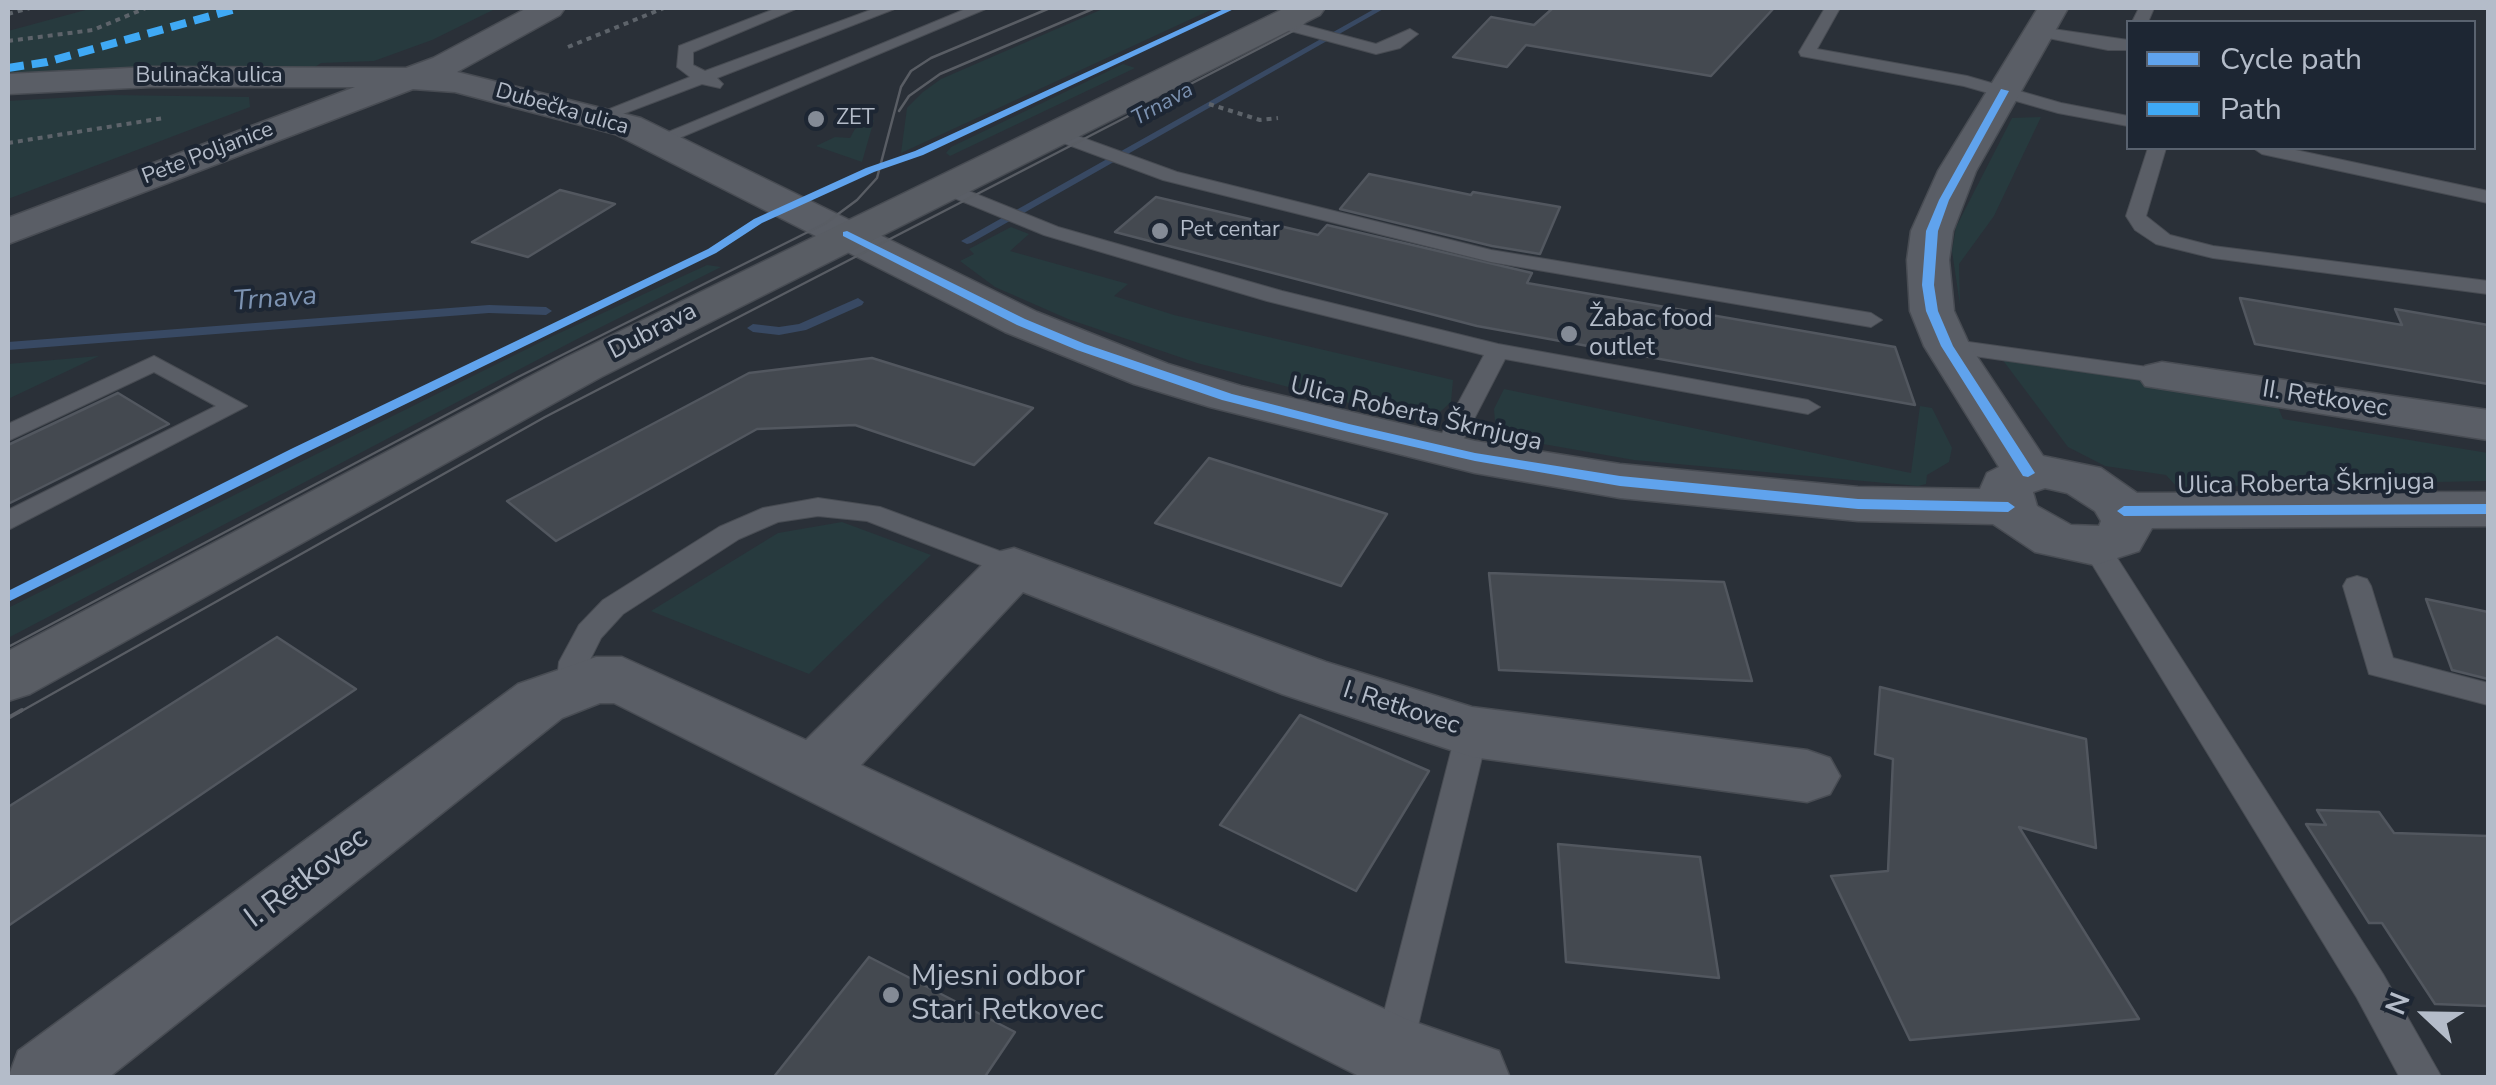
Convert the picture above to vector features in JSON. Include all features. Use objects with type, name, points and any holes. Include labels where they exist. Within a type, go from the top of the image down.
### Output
[{"type":"main road","name":"Dubrava","points":[[8,678],[414,456],[847,234],[1052,133],[1300,21]]},
{"type":"street","name":"Dubečka ulica","points":[[410,78],[466,56],[549,8]]},
{"type":"street","points":[[2018,490],[1947,346],[1932,311],[1928,285],[1932,231],[1957,171],[2046,20]]},
{"type":"street","name":"Bulinačka ulica","points":[[8,84],[151,76],[410,78]]},
{"type":"street","name":"Dubečka ulica","points":[[410,78],[483,88],[601,116],[658,140],[847,234]]},
{"type":"street","name":"Pete Poljanice","points":[[8,232],[410,78]]},
{"type":"street","name":"Ulica Roberta Škrnjuga","points":[[847,234],[1021,322],[1151,374],[1226,397],[1548,471],[1858,504],[2018,490],[2018,520],[2044,535],[2109,528],[2488,509]]},
{"type":"street","name":"II. Retkovec","points":[[2162,376],[2488,425]]},
{"type":"street","points":[[813,774],[1014,567]]},
{"type":"street","name":"I. Retkovec","points":[[1014,567],[1304,678],[1472,732],[1807,776]]},
{"type":"street","name":"I. Retkovec","points":[[46,1078],[540,701],[596,680],[622,680],[1389,1065],[1472,1078]]},
{"type":"lane","points":[[758,98],[701,79],[685,67],[685,50],[790,8]]},
{"type":"lane","points":[[601,116],[890,8]]},
{"type":"lane","points":[[658,140],[980,8]]},
{"type":"lane","points":[[1832,8],[1808,52],[2004,90],[2058,108],[2126,121]]},
{"type":"lane","points":[[2046,20],[2108,46],[2126,45]]},
{"type":"lane","points":[[1300,21],[1343,41],[1386,48],[1410,34]]},
{"type":"lane","points":[[1052,133],[1136,165],[1491,256],[1872,320]]},
{"type":"lane","points":[[2156,150],[2136,216],[2142,226],[2163,240],[2212,252],[2488,288]]},
{"type":"lane","points":[[2271,150],[2488,197]]},
{"type":"lane","points":[[944,187],[1034,224],[1275,296],[1498,351],[1808,407]]},
{"type":"lane","points":[[1947,346],[2022,353],[2162,376]]},
{"type":"lane","points":[[1446,450],[1498,351]]},
{"type":"lane","points":[[8,432],[154,363],[235,406],[8,521]]},
{"type":"lane","name":"I. Retkovec","points":[[572,687],[574,662],[589,632],[613,606],[729,533],[772,514],[818,507],[871,512],[1014,567]]},
{"type":"lane","points":[[2109,528],[2422,1078]]},
{"type":"lane","points":[[2357,586],[2380,666],[2488,694]]},
{"type":"lane","points":[[1389,1065],[1472,732]]},
{"type":"path","points":[[8,14],[30,8]]},
{"type":"path","points":[[8,41],[93,30],[146,8]]},
{"type":"path","points":[[628,20],[647,8]]},
{"type":"path","points":[[567,47],[664,8]]},
{"type":"path","points":[[1228,110],[1260,120],[1278,118]]},
{"type":"path","points":[[8,143],[182,115]]},
{"type":"path","points":[[8,154],[17,144]]},
{"type":"green space","points":[[93,8],[497,8],[432,40],[374,61],[321,63],[312,69],[117,68],[8,76],[8,31]]},
{"type":"green space","points":[[1105,8],[1215,8],[901,153],[907,108],[941,79]]},
{"type":"green space","points":[[1123,64],[1135,68],[950,156],[946,153],[951,147]]},
{"type":"green space","points":[[110,95],[249,97],[250,107],[8,199],[8,101]]},
{"type":"green space","points":[[2041,117],[1994,216],[1959,264],[1960,305],[1952,251],[1956,227],[2012,118]]},
{"type":"green space","points":[[874,120],[862,162],[816,146],[835,137],[850,138],[855,129]]},
{"type":"green space","points":[[1011,227],[1029,234],[1010,251],[1128,284],[1114,296],[1174,315],[1453,380],[1451,402],[1431,420],[1418,421],[1197,363],[1068,319],[995,287],[960,261],[974,254],[969,249]]},
{"type":"green space","points":[[707,265],[721,267],[8,638],[8,608],[553,336]]},
{"type":"green space","points":[[99,356],[8,399],[8,364]]},
{"type":"green space","points":[[2002,359],[2275,400],[2283,419],[2488,453],[2488,481],[2177,487],[2166,475],[2105,466],[2068,447]]},
{"type":"green space","points":[[1504,389],[1911,473],[1920,406],[1932,408],[1952,448],[1949,462],[1927,475],[1926,484],[1918,486],[1634,460],[1520,440],[1501,430],[1494,409]]},
{"type":"green space","points":[[842,522],[931,555],[809,674],[651,611],[778,533]]},
{"type":"building","points":[[1553,8],[1774,8],[1711,76],[1526,45],[1507,67],[1453,57],[1491,17],[1534,25]]},
{"type":"building","points":[[1369,174],[1471,195],[1473,192],[1560,207],[1540,254],[1492,246],[1340,209]]},
{"type":"building","points":[[560,190],[615,204],[528,257],[472,242]]},
{"type":"building","points":[[1156,197],[1318,235],[1327,225],[1532,273],[1527,283],[1895,347],[1915,405],[1477,326],[1115,232]]},
{"type":"building","points":[[2240,298],[2402,325],[2395,309],[2488,325],[2488,384],[2255,344]]},
{"type":"building","points":[[872,358],[1033,408],[974,465],[855,425],[757,429],[556,541],[507,501],[749,373]]},
{"type":"building","points":[[118,393],[169,424],[8,504],[8,445]]},
{"type":"building","points":[[1209,458],[1387,514],[1341,586],[1155,523]]},
{"type":"building","points":[[1489,573],[1724,582],[1752,681],[1499,670]]},
{"type":"building","points":[[2426,599],[2488,612],[2488,679],[2452,670]]},
{"type":"building","points":[[277,637],[356,689],[8,926],[8,807]]},
{"type":"building","points":[[1880,687],[2086,739],[2096,848],[2019,827],[2139,1019],[1910,1040],[1831,876],[1888,871],[1893,759],[1875,754]]},
{"type":"building","points":[[1300,715],[1429,771],[1356,891],[1220,825]]},
{"type":"building","points":[[2317,810],[2379,812],[2394,833],[2488,836],[2488,1006],[2435,1004],[2382,923],[2369,923],[2306,824],[2326,825]]},
{"type":"building","points":[[1558,844],[1700,857],[1719,978],[1566,962]]},
{"type":"building","name":"Mjesni odbor Stari Retkovec","points":[[869,957],[1015,1032],[984,1078],[773,1078]]},
{"type":"waterway","name":"Trnava","points":[[967,241],[1381,8]]},
{"type":"waterway","name":"Trnava","points":[[753,328],[779,331],[802,327],[858,302]]},
{"type":"waterway","name":"Trnava","points":[[8,346],[489,309],[546,311]]},
{"type":"tram line","points":[[8,647],[518,377],[826,223],[857,200],[877,178],[901,87],[911,71],[931,58],[1050,8]]},
{"type":"tram line","points":[[899,111],[909,96],[940,74],[1095,8]]},
{"type":"tram line","points":[[18,713],[545,417],[1297,29],[1318,8]]},
{"type":"tram line","points":[[8,718],[22,710]]},
{"type":"marked path","points":[[8,68],[47,62],[239,8]]},
{"type":"cycle path","points":[[8,597],[296,452],[712,251],[758,221],[870,170],[919,153],[1232,8]]},
{"type":"cycle path","points":[[2004,91],[1944,200],[1932,231],[1928,285],[1932,311],[1947,346],[2028,473]]},
{"type":"cycle path","points":[[847,234],[1021,322],[1081,347],[1227,397],[1349,428],[1475,457],[1620,481],[1858,504],[2008,507]]},
{"type":"cycle path","points":[[2124,511],[2488,509]]},
{"type":"place","name":"ZET","points":[[816,119]]},
{"type":"place","name":"Pet centar","points":[[1160,231]]},
{"type":"place","name":"Žabac food outlet","points":[[1569,334]]},
{"type":"place","name":"Mjesni odbor Stari Retkovec","points":[[891,995]]}]
